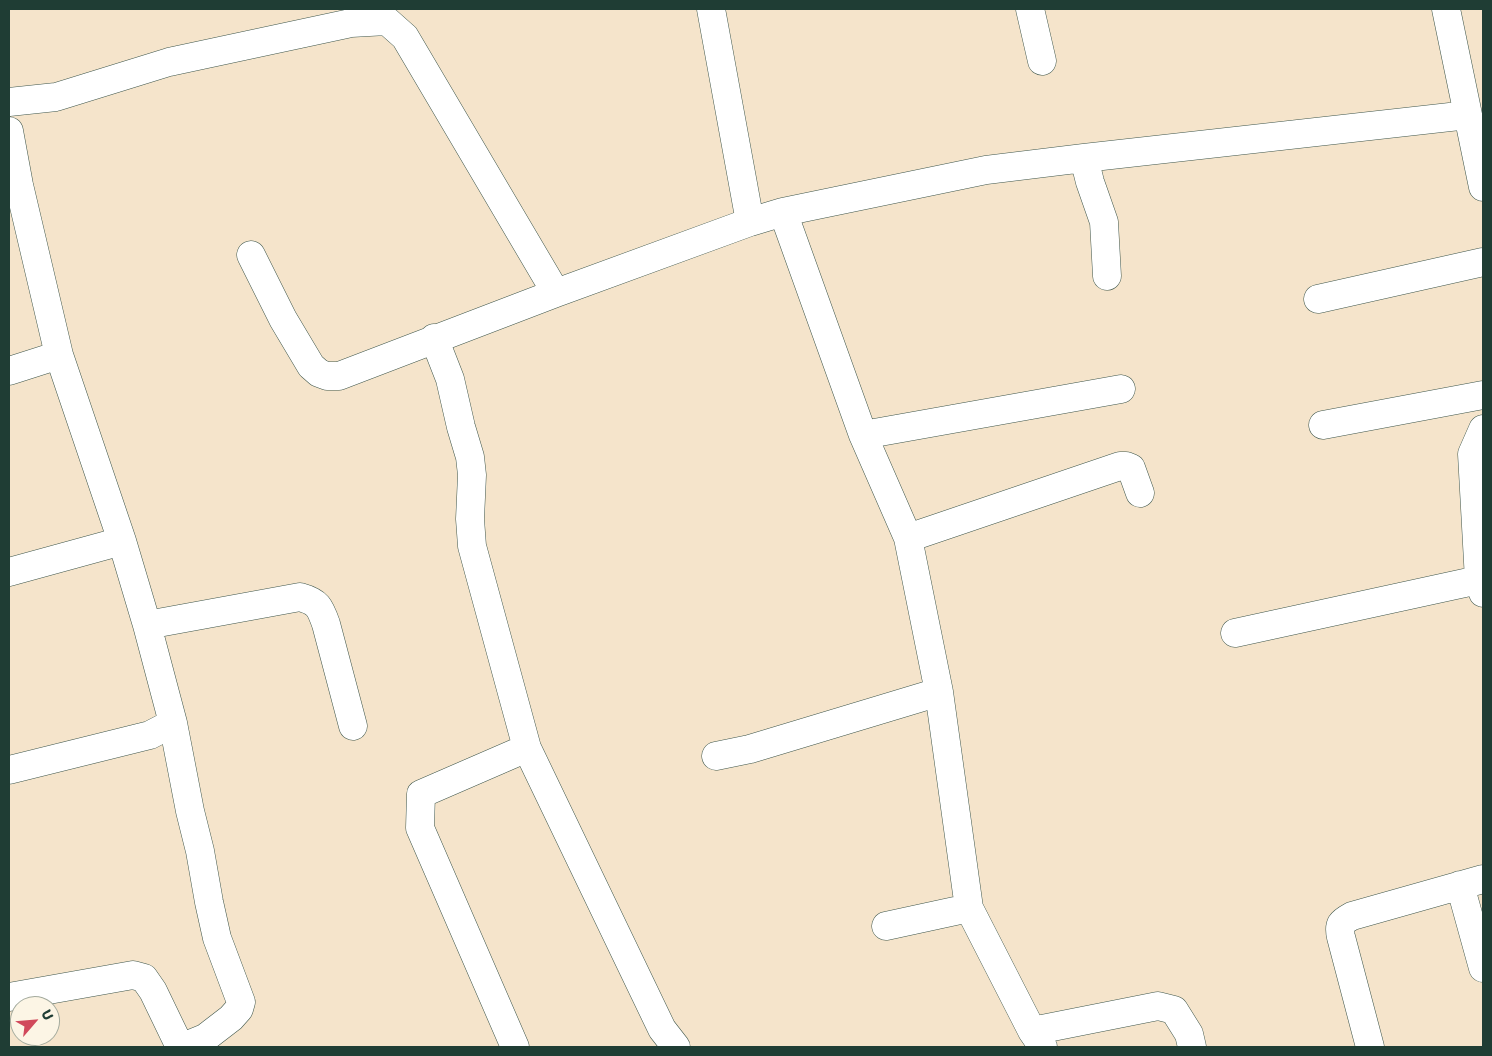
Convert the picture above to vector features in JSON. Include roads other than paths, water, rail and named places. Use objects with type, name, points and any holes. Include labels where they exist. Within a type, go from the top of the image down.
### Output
[{"type":"street","points":[[711,9],[750,222]]},
{"type":"street","points":[[1030,9],[1042,60]]},
{"type":"street","points":[[1446,9],[1483,184]]},
{"type":"street","points":[[9,102],[56,97],[169,62],[350,16],[387,20],[405,37],[556,293]]},
{"type":"street","points":[[251,255],[283,318],[311,366],[319,374],[339,376],[434,338],[750,222],[783,212],[986,170],[1468,115]]},
{"type":"street","points":[[9,131],[19,185],[60,355],[122,541],[147,625],[173,723],[217,938],[241,1002],[239,1009],[232,1018],[205,1038],[182,1047],[153,991],[144,978],[132,975],[9,997]]},
{"type":"street","points":[[1084,158],[1104,222],[1107,276]]},
{"type":"street","points":[[783,212],[863,434],[908,538],[939,692],[969,908],[1038,1039],[1158,1006],[1174,1010],[1189,1034],[1192,1047]]},
{"type":"street","points":[[1318,299],[1483,262]]},
{"type":"street","points":[[434,338],[450,379],[470,457],[472,475],[470,519],[472,546],[526,748],[662,1029],[676,1047]]},
{"type":"street","points":[[9,371],[60,355]]},
{"type":"street","points":[[863,434],[1121,389]]},
{"type":"street","points":[[1323,426],[1483,395]]},
{"type":"street","points":[[1235,633],[1482,584],[1472,454],[1483,429]]},
{"type":"street","points":[[908,538],[1120,466],[1131,468],[1140,493]]},
{"type":"street","points":[[9,572],[122,541]]},
{"type":"street","points":[[147,625],[300,597],[312,600],[321,611],[326,624],[353,726]]},
{"type":"street","points":[[716,756],[750,749],[939,692]]},
{"type":"street","points":[[9,770],[150,734],[173,723]]},
{"type":"street","points":[[515,1047],[420,828],[421,794],[526,748]]},
{"type":"street","points":[[1370,1047],[1340,937],[1339,929],[1342,922],[1352,916],[1472,882],[1483,968]]},
{"type":"street","points":[[886,926],[969,908]]}]
